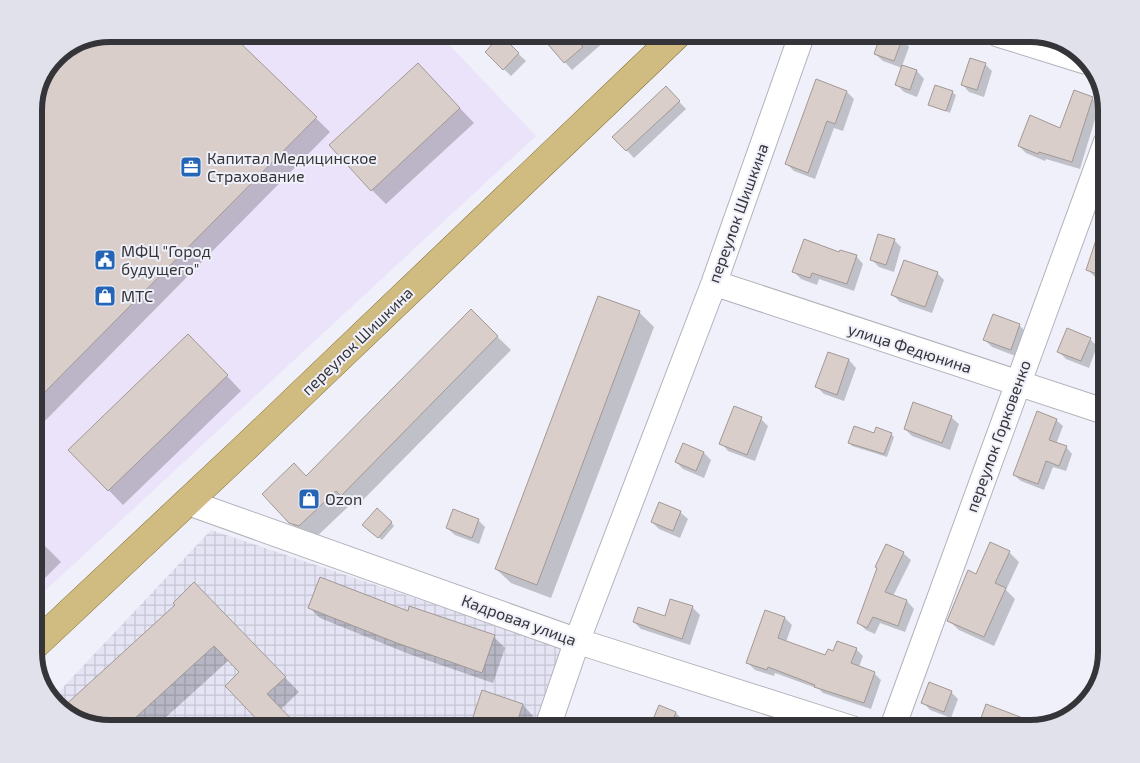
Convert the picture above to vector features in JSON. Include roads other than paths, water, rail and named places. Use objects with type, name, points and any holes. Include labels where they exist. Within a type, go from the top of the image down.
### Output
[{"type":"main road","name":"переулок Шишкина","points":[[43,638],[187,502],[663,43]]},
{"type":"street","name":"переулок Шишкина","points":[[550,720],[577,641],[714,283],[799,43]]},
{"type":"street","points":[[1026,43],[1073,58]]},
{"type":"street","name":"переулок Горковенко","points":[[895,720],[1098,164]]},
{"type":"street","name":"улица Федюнина","points":[[714,283],[1098,409]]},
{"type":"street","name":"Кадровая улица","points":[[187,502],[577,641],[825,720]]},
{"type":"place","name":"Капитал Медицинское Страхование","points":[[191,167]]},
{"type":"place","name":"МФЦ \"Город будущего\"","points":[[105,260]]},
{"type":"place","name":"МТС","points":[[105,296]]},
{"type":"place","name":"Ozon","points":[[309,499]]}]
